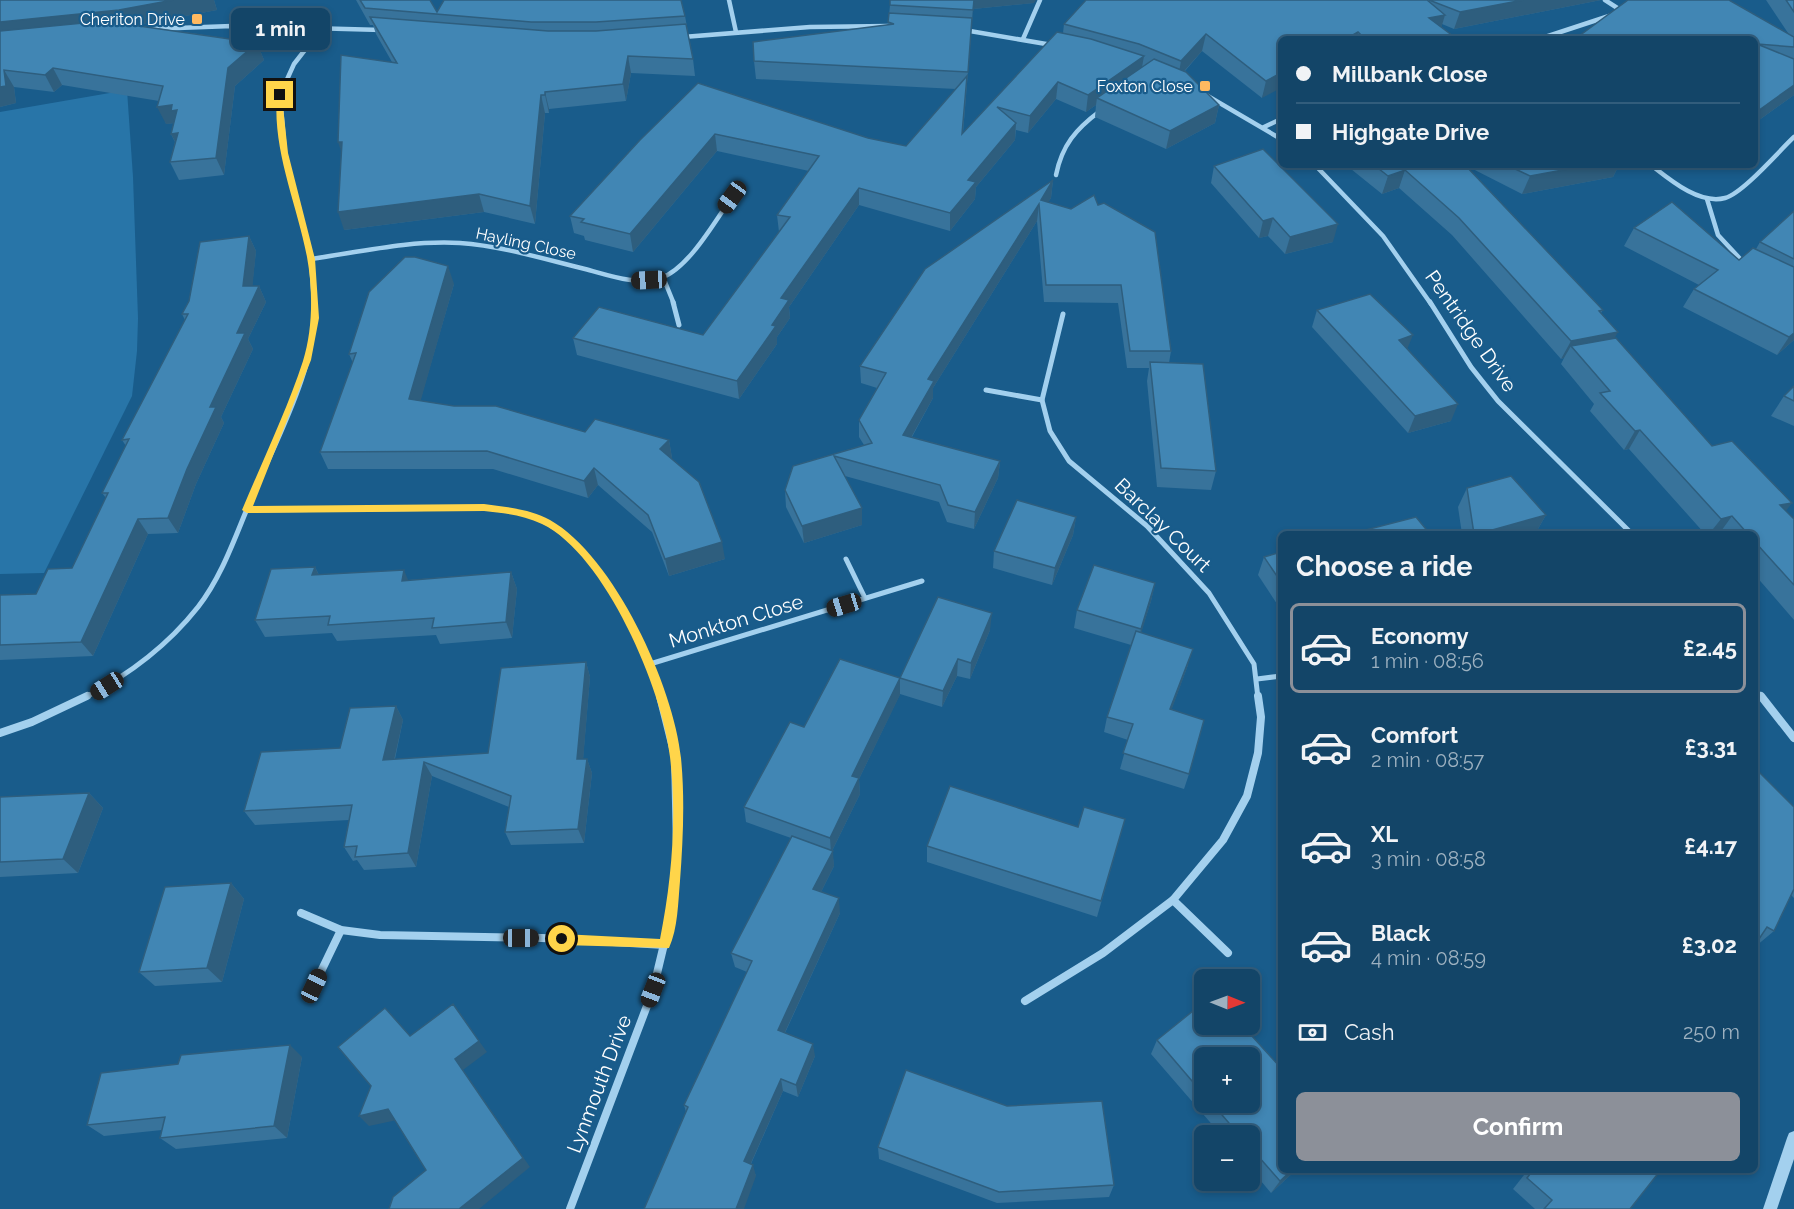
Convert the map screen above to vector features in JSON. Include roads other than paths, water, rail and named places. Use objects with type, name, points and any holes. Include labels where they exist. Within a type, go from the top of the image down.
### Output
[{"type":"street","points":[[729,0],[736,32]]},
{"type":"street","points":[[1023,39],[1040,0]]},
{"type":"street","points":[[1548,36],[1623,11],[1605,0]]},
{"type":"street","points":[[145,29],[232,26],[384,30]]},
{"type":"street","points":[[672,39],[827,26],[896,26]]},
{"type":"street","points":[[0,733],[28,724],[92,695],[149,656],[176,633],[205,599],[217,578],[307,360],[315,318],[311,259],[285,153],[279,107],[280,95],[294,64],[322,28]]},
{"type":"street","points":[[961,30],[1061,47]]},
{"type":"street","points":[[1204,94],[1278,137]]},
{"type":"street","points":[[1056,175],[1060,153],[1066,142],[1079,127],[1105,107]]},
{"type":"street","points":[[1264,127],[1278,120]]},
{"type":"street","points":[[1655,168],[1676,183],[1707,199],[1727,197],[1794,137]]},
{"type":"street","name":"Pentridge Drive","points":[[1318,168],[1383,237],[1415,279],[1471,367],[1498,401],[1629,531]]},
{"type":"street","points":[[680,325],[671,294],[663,277],[673,271],[688,256],[732,197]]},
{"type":"street","points":[[1707,199],[1714,231],[1727,248],[1753,268]]},
{"type":"street","name":"Hayling Close","points":[[311,259],[427,244],[461,243],[509,251],[624,279],[636,281],[663,277]]},
{"type":"street","name":"Barclay Court","points":[[1025,1001],[1103,953],[1173,900],[1223,840],[1247,796],[1258,753],[1261,717],[1254,664],[1209,593],[1147,526],[1069,461],[1050,430],[1042,400],[1063,314]]},
{"type":"street","points":[[986,390],[1042,400]]},
{"type":"street","name":"Lynmouth Drive","points":[[247,510],[484,508],[518,512],[546,522],[571,540],[606,582],[650,664],[662,701],[676,766],[677,851],[672,911],[653,990],[570,1209]]},
{"type":"street","points":[[846,559],[865,598]]},
{"type":"street","name":"Monkton Close","points":[[650,664],[922,581]]},
{"type":"street","points":[[1257,679],[1278,676]]},
{"type":"street","points":[[1758,693],[1794,738]]},
{"type":"street","points":[[1173,900],[1228,953]]},
{"type":"street","points":[[301,913],[341,930],[380,935],[542,938],[665,945]]},
{"type":"street","points":[[314,986],[341,930]]},
{"type":"street","points":[[1770,1209],[1794,1138]]},
{"type":"place","name":"Cheriton Drive","points":[[197,19]]},
{"type":"place","name":"Foxton Close","points":[[1205,86]]}]
